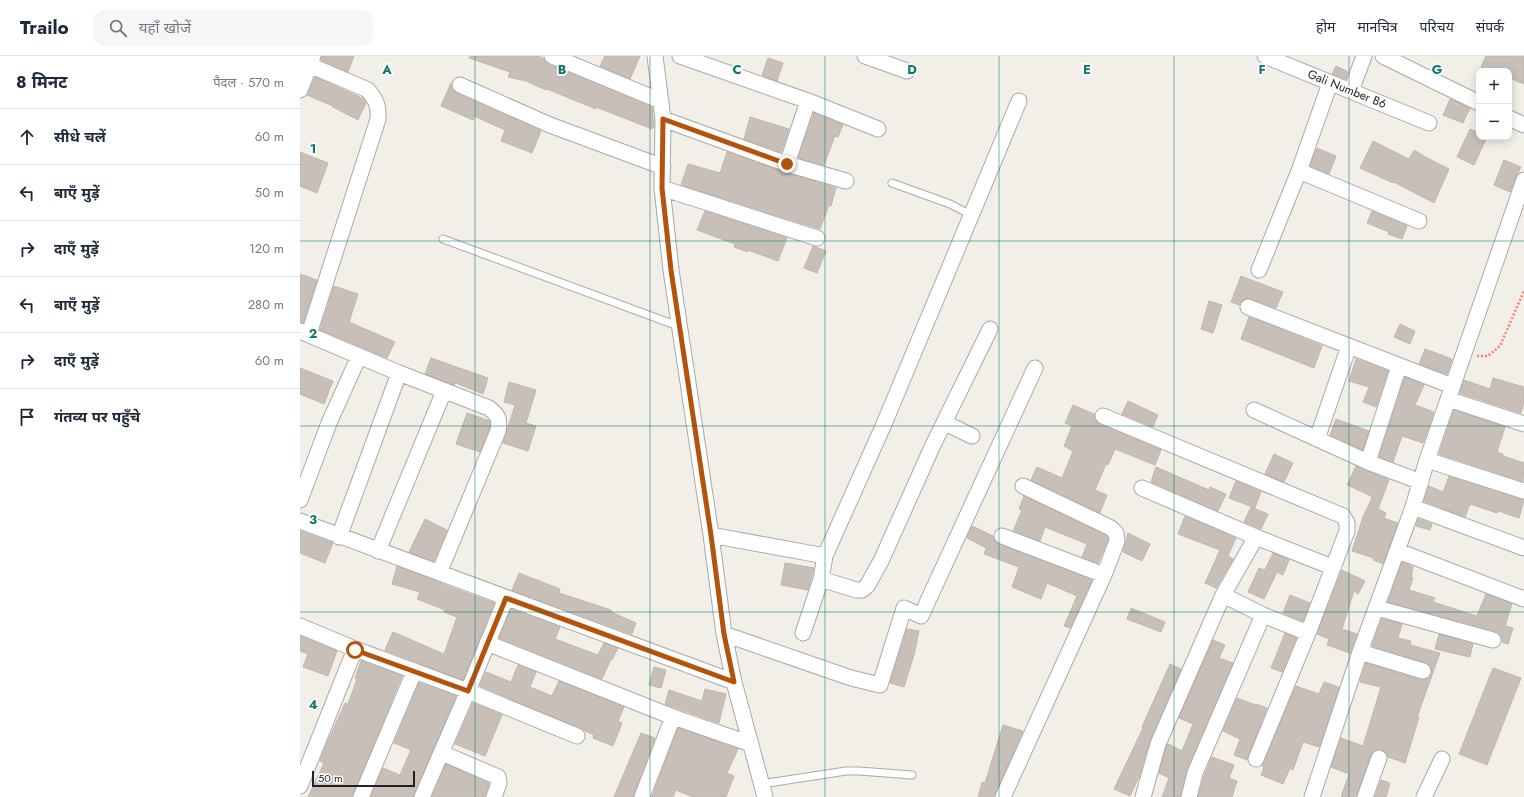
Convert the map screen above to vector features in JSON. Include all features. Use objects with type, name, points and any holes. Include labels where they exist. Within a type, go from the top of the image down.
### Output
[{"type":"street","points":[[552,56],[661,101]]},
{"type":"street","points":[[655,56],[663,119],[662,188],[678,326],[711,535],[724,634],[734,682],[763,790]]},
{"type":"street","points":[[680,56],[808,101],[878,129]]},
{"type":"street","points":[[865,56],[907,71]]},
{"type":"street","points":[[1351,91],[1364,56]]},
{"type":"street","points":[[1383,56],[1476,102]]},
{"type":"street","name":"Gali Number B6","points":[[1272,57],[1429,123]]},
{"type":"street","points":[[300,90],[308,61],[368,90],[376,99],[378,109],[378,119],[305,332],[400,373],[489,408],[496,413],[500,421],[498,431],[439,572]]},
{"type":"street","points":[[1259,270],[1299,171],[1330,82]]},
{"type":"street","points":[[460,85],[550,125],[662,167]]},
{"type":"street","points":[[787,164],[808,101]]},
{"type":"street","points":[[802,634],[821,579],[825,556],[884,424],[1019,102]]},
{"type":"street","points":[[663,119],[787,164],[846,181]]},
{"type":"street","points":[[1512,119],[1524,125]]},
{"type":"street","points":[[1299,171],[1419,221]]},
{"type":"street","points":[[1312,797],[1360,652],[1398,551],[1427,460],[1524,180]]},
{"type":"street","points":[[662,188],[817,238]]},
{"type":"street","points":[[1248,307],[1399,366],[1450,393],[1524,424]]},
{"type":"street","points":[[821,579],[856,590],[862,590],[867,586],[881,561],[990,329]]},
{"type":"street","points":[[1317,439],[1349,346]]},
{"type":"street","points":[[300,500],[329,423],[359,356]]},
{"type":"street","points":[[1368,462],[1399,366]]},
{"type":"street","points":[[724,634],[851,678],[880,685],[904,608],[921,616],[1035,368]]},
{"type":"street","points":[[339,537],[400,373]]},
{"type":"street","points":[[378,551],[444,391]]},
{"type":"street","points":[[1254,410],[1368,462],[1421,482]]},
{"type":"street","points":[[1103,416],[1342,516],[1347,523],[1347,531],[1308,633],[1256,759]]},
{"type":"street","points":[[945,422],[972,436]]},
{"type":"street","points":[[1427,460],[1524,490]]},
{"type":"street","points":[[1003,797],[1104,575],[1117,541],[1116,533],[1111,528],[1023,486]]},
{"type":"street","points":[[1142,488],[1256,537],[1332,567]]},
{"type":"street","points":[[1413,507],[1524,548]]},
{"type":"street","points":[[300,521],[339,537],[439,572],[734,682]]},
{"type":"street","points":[[711,535],[825,556]]},
{"type":"street","points":[[1002,536],[1104,575]]},
{"type":"street","points":[[1143,797],[1158,744],[1223,595],[1256,537]]},
{"type":"street","points":[[1398,551],[1524,599]]},
{"type":"street","points":[[1223,595],[1308,633]]},
{"type":"street","points":[[422,797],[442,753],[506,598]]},
{"type":"street","points":[[1377,608],[1493,640]]},
{"type":"street","points":[[1189,797],[1195,773],[1263,614]]},
{"type":"street","points":[[300,626],[355,650],[468,691],[577,736]]},
{"type":"street","points":[[487,643],[673,717],[751,744]]},
{"type":"street","points":[[300,786],[355,650]]},
{"type":"street","points":[[1360,652],[1423,671]]},
{"type":"street","points":[[361,797],[414,672]]},
{"type":"street","points":[[642,797],[673,717]]},
{"type":"street","points":[[442,753],[498,777],[499,783],[494,797]]},
{"type":"street","points":[[1365,797],[1380,758]]},
{"type":"street","points":[[1424,797],[1442,759]]},
{"type":"lane","points":[[892,183],[950,204],[971,215]]},
{"type":"lane","points":[[443,239],[678,326]]},
{"type":"lane","points":[[763,790],[846,771],[912,775]]},
{"type":"path","points":[[1463,357],[1488,356],[1500,346],[1524,291]]},
{"type":"building","points":[[322,56],[354,56],[348,72],[321,60]]},
{"type":"building","points":[[470,56],[538,56],[549,64],[652,107],[654,126],[652,129],[596,107],[596,109],[547,89],[546,90],[526,81],[508,77],[510,72],[469,58]]},
{"type":"building","points":[[605,56],[640,56],[630,79],[600,66]]},
{"type":"building","points":[[1486,56],[1524,56],[1524,84],[1512,79],[1512,68],[1481,67]]},
{"type":"building","points":[[768,58],[783,63],[777,81],[762,75]]},
{"type":"building","points":[[1336,66],[1348,72],[1346,79],[1332,74]]},
{"type":"building","points":[[315,77],[364,99],[366,103],[358,120],[333,106],[307,95]]},
{"type":"building","points":[[451,83],[453,90],[456,93],[541,131],[532,153],[501,141],[505,130],[474,116],[473,120],[441,106]]},
{"type":"building","points":[[1450,99],[1470,108],[1463,123],[1443,115]]},
{"type":"building","points":[[814,113],[843,125],[838,137],[835,136],[824,165],[798,158]]},
{"type":"building","points":[[750,117],[789,129],[781,152],[744,139]]},
{"type":"building","points":[[1470,129],[1476,132],[1476,140],[1486,140],[1474,165],[1457,157]]},
{"type":"building","points":[[1373,141],[1409,159],[1414,150],[1449,169],[1434,203],[1394,182],[1393,183],[1360,168]]},
{"type":"building","points":[[1317,148],[1336,156],[1329,174],[1310,166]]},
{"type":"building","points":[[300,152],[328,163],[317,193],[300,186]]},
{"type":"building","points":[[727,152],[836,188],[831,206],[829,205],[820,229],[681,185],[688,164],[720,173]]},
{"type":"building","points":[[1504,160],[1521,167],[1510,192],[1494,185]]},
{"type":"building","points":[[705,211],[787,238],[778,261],[748,250],[748,252],[734,247],[735,244],[697,230]]},
{"type":"building","points":[[1372,211],[1407,226],[1402,239],[1388,234],[1389,232],[1367,223]]},
{"type":"building","points":[[813,246],[826,251],[817,273],[804,268]]},
{"type":"building","points":[[300,274],[317,280],[303,323],[300,322]]},
{"type":"building","points":[[1241,276],[1283,292],[1276,308],[1251,299],[1243,300],[1239,305],[1231,302]]},
{"type":"building","points":[[334,286],[358,294],[349,322],[395,342],[387,358],[320,330]]},
{"type":"building","points":[[1209,301],[1222,305],[1213,333],[1201,329]]},
{"type":"building","points":[[1249,317],[1322,346],[1314,368],[1241,339]]},
{"type":"building","points":[[1400,324],[1415,331],[1410,344],[1394,337]]},
{"type":"building","points":[[1425,349],[1452,359],[1447,374],[1419,364]]},
{"type":"building","points":[[431,358],[488,378],[483,394],[456,383],[454,385],[425,374]]},
{"type":"building","points":[[1356,359],[1388,371],[1376,407],[1363,402],[1369,387],[1349,381]]},
{"type":"building","points":[[300,368],[333,381],[324,404],[300,394]]},
{"type":"building","points":[[1405,377],[1424,385],[1415,405],[1434,412],[1423,443],[1402,436],[1393,462],[1379,457]]},
{"type":"building","points":[[1493,378],[1524,387],[1524,402],[1521,413],[1460,393],[1464,380],[1490,389]]},
{"type":"building","points":[[509,382],[536,390],[526,423],[536,426],[528,451],[503,443],[515,405],[504,402]]},
{"type":"building","points":[[1128,401],[1158,415],[1153,427],[1122,414]]},
{"type":"building","points":[[1073,405],[1094,414],[1096,421],[1100,424],[1161,450],[1155,465],[1115,449],[1108,465],[1106,464],[1095,490],[1107,495],[1100,513],[1031,480],[1037,467],[1062,478],[1073,451],[1064,446],[1072,426],[1065,423]]},
{"type":"building","points":[[1454,410],[1505,427],[1497,452],[1503,454],[1503,456],[1524,463],[1523,481],[1439,454]]},
{"type":"building","points":[[467,413],[490,421],[489,429],[480,452],[456,444]]},
{"type":"building","points":[[1336,419],[1369,431],[1363,450],[1330,435]]},
{"type":"building","points":[[1274,454],[1293,463],[1284,482],[1265,474]]},
{"type":"building","points":[[1356,466],[1389,480],[1378,509],[1386,513],[1384,518],[1398,523],[1383,564],[1373,560],[1374,558],[1352,551],[1363,517],[1372,498],[1371,496],[1347,485]]},
{"type":"building","points":[[1156,467],[1209,490],[1210,487],[1226,494],[1218,511],[1151,482]]},
{"type":"building","points":[[1449,476],[1524,500],[1519,518],[1498,511],[1497,513],[1470,504],[1465,517],[1424,501],[1429,486],[1443,492]]},
{"type":"building","points":[[1236,481],[1261,492],[1255,508],[1229,498]]},
{"type":"building","points":[[1024,496],[1106,535],[1108,540],[1098,563],[1082,557],[1087,544],[1045,527],[1040,541],[1013,531],[1022,510],[1019,509]]},
{"type":"building","points":[[1251,507],[1268,514],[1261,529],[1244,522]]},
{"type":"building","points":[[1185,516],[1236,538],[1228,556],[1233,559],[1216,588],[1205,583],[1220,550],[1178,534]]},
{"type":"building","points":[[425,519],[447,530],[434,561],[409,552]]},
{"type":"building","points":[[1418,519],[1432,524],[1430,530],[1416,526]]},
{"type":"building","points":[[972,526],[993,536],[995,541],[999,544],[1092,580],[1070,628],[1064,626],[1077,596],[1047,583],[1041,599],[1012,587],[1019,567],[984,554],[986,548],[967,538]]},
{"type":"building","points":[[300,531],[333,543],[325,563],[300,553]]},
{"type":"building","points":[[1128,533],[1150,544],[1142,561],[1123,552]]},
{"type":"building","points":[[1273,553],[1289,560],[1283,575],[1277,572],[1264,599],[1248,592],[1259,568],[1265,570]]},
{"type":"building","points":[[1402,562],[1413,567],[1411,578],[1413,578],[1409,590],[1435,598],[1433,602],[1477,616],[1486,594],[1512,604],[1505,626],[1513,628],[1508,644],[1502,642],[1500,634],[1495,631],[1388,602]]},
{"type":"building","points":[[785,563],[814,568],[808,590],[781,585]]},
{"type":"building","points":[[397,566],[494,603],[463,680],[385,650],[393,632],[444,654],[457,617],[444,612],[445,610],[417,599],[420,592],[392,584]]},
{"type":"building","points":[[1342,570],[1365,581],[1358,594],[1354,591],[1342,629],[1357,634],[1350,653],[1327,645],[1329,639],[1317,634]]},
{"type":"building","points":[[519,573],[560,589],[559,593],[611,610],[611,612],[636,623],[632,634],[512,590]]},
{"type":"building","points":[[1290,595],[1310,603],[1303,621],[1283,613]]},
{"type":"building","points":[[1131,608],[1165,622],[1161,632],[1127,619]]},
{"type":"building","points":[[511,609],[560,627],[555,639],[598,655],[604,643],[618,648],[602,679],[499,638]]},
{"type":"building","points":[[1382,619],[1402,624],[1398,638],[1411,641],[1410,645],[1440,653],[1417,717],[1419,717],[1405,763],[1388,757],[1382,750],[1378,749],[1374,751],[1371,755],[1356,797],[1341,797],[1349,774],[1331,767],[1341,738],[1363,746],[1381,687],[1360,682],[1366,663],[1421,680],[1429,678],[1432,673],[1430,665],[1426,663],[1372,646]]},
{"type":"building","points":[[907,629],[919,631],[914,655],[904,687],[890,683]]},
{"type":"building","points":[[1285,633],[1296,638],[1282,672],[1271,668]]},
{"type":"building","points":[[1439,634],[1473,644],[1470,657],[1435,649]]},
{"type":"building","points":[[300,636],[337,651],[328,676],[303,667],[308,654],[300,651]]},
{"type":"building","points":[[1213,640],[1225,645],[1219,658],[1233,663],[1187,769],[1180,797],[1162,797],[1169,778],[1159,773],[1166,747],[1168,744],[1182,751],[1193,724],[1179,718]]},
{"type":"building","points":[[361,661],[402,676],[352,797],[308,797],[324,763],[320,761],[325,748],[345,703],[348,704],[357,679],[355,678]]},
{"type":"building","points":[[1170,664],[1181,669],[1150,740],[1139,777],[1130,796],[1114,789],[1143,728],[1142,727]]},
{"type":"building","points":[[518,665],[536,672],[530,687],[552,696],[559,681],[624,707],[618,721],[622,723],[613,746],[593,738],[594,735],[580,728],[480,686],[486,672],[511,682]]},
{"type":"building","points":[[654,667],[666,670],[661,688],[649,685]]},
{"type":"building","points":[[1493,668],[1521,678],[1487,765],[1459,754]]},
{"type":"building","points":[[1324,682],[1339,687],[1319,747],[1303,742],[1293,770],[1290,768],[1283,784],[1261,775],[1264,767],[1262,766],[1296,686],[1319,694]]},
{"type":"building","points":[[419,683],[456,696],[413,797],[371,797],[383,768],[400,775],[411,750],[394,743]]},
{"type":"building","points":[[705,689],[726,694],[719,723],[665,704],[669,690],[702,701]]},
{"type":"building","points":[[1237,698],[1267,708],[1247,760],[1234,755],[1240,739],[1223,731]]},
{"type":"building","points":[[473,703],[502,715],[485,756],[455,744]]},
{"type":"building","points":[[1003,725],[1023,731],[994,797],[978,797],[982,782],[985,783]]},
{"type":"building","points":[[678,728],[738,749],[727,773],[734,776],[726,797],[693,797],[676,790],[673,797],[652,797]]},
{"type":"building","points":[[641,733],[655,738],[633,797],[614,797]]},
{"type":"building","points":[[1212,757],[1234,765],[1229,778],[1237,781],[1232,797],[1198,797],[1204,776]]},
{"type":"building","points":[[446,764],[489,783],[485,797],[432,797]]},
{"type":"building","points":[[1381,780],[1390,783],[1386,797],[1375,797]]},
{"type":"route","points":[[355,650],[468,691],[506,598],[734,682],[724,634],[711,535],[678,326],[662,188],[663,119],[787,164]]}]
